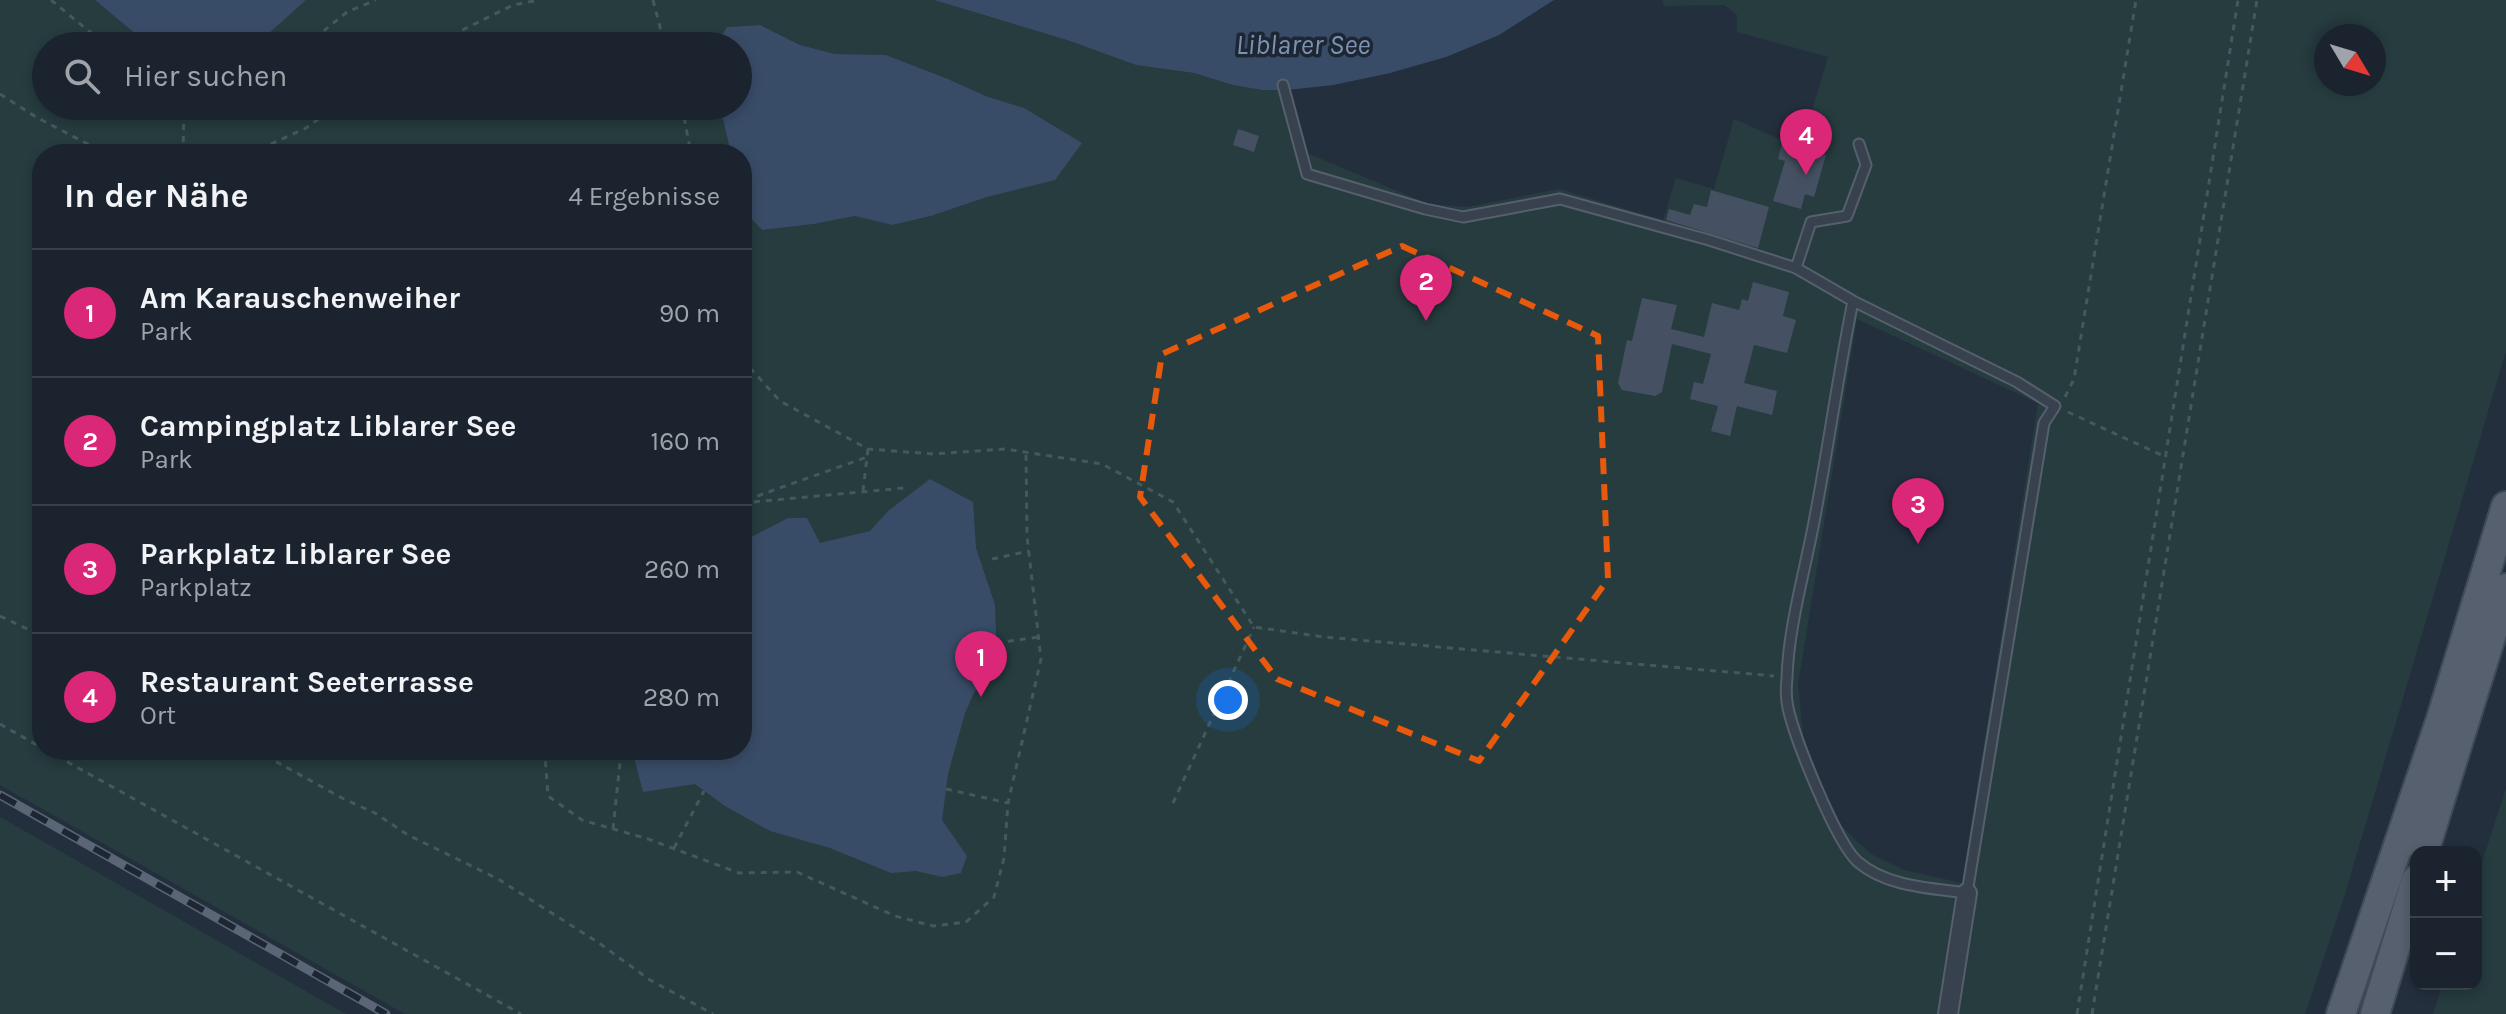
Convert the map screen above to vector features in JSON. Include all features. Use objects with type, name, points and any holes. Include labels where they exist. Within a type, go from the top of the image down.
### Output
[{"type":"main road","points":[[2341,1014],[2441,719],[2506,506]]},
{"type":"main road","points":[[2426,846],[2506,588]]},
{"type":"main road","points":[[2375,1014],[2410,900]]},
{"type":"street","points":[[1948,1014],[1967,893]]},
{"type":"lane","points":[[1283,85],[1307,174],[1463,217],[1560,199],[1709,240],[1796,268],[1853,301],[2017,382],[2055,406],[2044,423],[1967,893],[1891,881],[1856,861],[1840,837],[1800,746],[1788,706],[1786,677],[1853,301]]},
{"type":"lane","points":[[1796,268],[1811,222],[1847,216],[1866,165],[1859,144]]},
{"type":"path","points":[[51,0],[90,32]]},
{"type":"path","points":[[322,32],[347,12],[376,0]]},
{"type":"path","points":[[458,32],[513,5],[539,0]]},
{"type":"path","points":[[653,0],[661,32]]},
{"type":"path","points":[[2136,0],[2074,379],[2065,398],[2055,406],[2166,457]]},
{"type":"path","points":[[2077,1014],[2238,0]]},
{"type":"path","points":[[2092,1014],[2257,0]]},
{"type":"path","points":[[0,94],[32,114]]},
{"type":"path","points":[[42,120],[88,144]]},
{"type":"path","points":[[183,144],[184,120]]},
{"type":"path","points":[[271,144],[317,120]]},
{"type":"path","points":[[685,120],[689,144]]},
{"type":"path","points":[[752,370],[780,401],[868,449],[933,454],[1005,449],[1102,464],[1173,502],[1254,627],[1324,637],[1786,677]]},
{"type":"path","points":[[863,491],[868,449]]},
{"type":"path","points":[[545,760],[548,796],[582,820],[674,848],[739,873],[797,872],[895,916],[920,923],[933,926],[966,922],[994,897],[1004,858],[1008,803],[1041,659],[1029,551],[1026,453]]},
{"type":"path","points":[[752,498],[867,457]]},
{"type":"path","points":[[752,501],[904,488]]},
{"type":"path","points":[[992,559],[1029,551]]},
{"type":"path","points":[[0,616],[32,631]]},
{"type":"path","points":[[1173,803],[1254,627]]},
{"type":"path","points":[[996,643],[1039,637]]},
{"type":"path","points":[[0,724],[32,742]]},
{"type":"path","points":[[64,760],[521,1014]]},
{"type":"path","points":[[273,760],[375,813],[408,835],[498,879],[599,943],[650,980],[713,1014]]},
{"type":"path","points":[[613,829],[620,760]]},
{"type":"path","points":[[946,789],[1008,803]]},
{"type":"path","points":[[674,848],[704,791]]},
{"type":"highlighted area","points":[[1402,246],[1598,336],[1608,579],[1479,761],[1277,679],[1140,497],[1162,354]]},
{"type":"green space","points":[[0,0],[95,0],[133,32],[32,32],[32,120],[723,120],[729,144],[32,144],[32,760],[752,760],[752,220],[762,230],[855,216],[892,225],[987,197],[988,97],[886,55],[835,54],[800,45],[760,25],[727,27],[724,32],[271,32],[306,0],[934,0],[1067,40],[1136,65],[1194,73],[1262,90],[1287,90],[1298,149],[1428,204],[1467,207],[1559,189],[1663,220],[1676,178],[1714,189],[1734,119],[1779,139],[1802,144],[1828,57],[1737,32],[1737,15],[1724,5],[1664,6],[1662,0],[2506,0],[2506,351],[2345,894],[2305,1014],[405,1014],[0,785]],"holes":[[[1857,319],[2038,403],[1962,883],[1904,870],[1871,854],[1846,831],[1820,794],[1804,745],[1798,685]]]},
{"type":"green space","points":[[2506,788],[2506,1014],[2433,1014],[2441,990],[2482,990],[2482,862]]},
{"type":"green space","points":[[0,817],[346,1014],[0,1014]]},
{"type":"water","points":[[95,0],[306,0],[271,32],[133,32]]},
{"type":"water","name":"Liblarer See","points":[[934,0],[1554,0],[1499,35],[1446,57],[1333,85],[1262,90],[1194,73],[1136,65],[1067,40]]},
{"type":"water","points":[[760,25],[800,45],[835,54],[886,55],[988,97],[1024,108],[1082,143],[1055,180],[987,197],[931,216],[892,225],[855,216],[762,230],[752,220],[752,144],[729,144],[723,120],[752,120],[752,32],[724,32],[727,27]]},
{"type":"water","points":[[930,479],[973,502],[976,548],[995,605],[997,663],[974,693],[965,713],[948,774],[942,820],[967,856],[961,873],[942,877],[916,871],[891,873],[830,848],[770,831],[725,806],[695,784],[643,792],[635,760],[752,760],[752,537],[788,518],[807,518],[820,543],[870,531],[888,511]]},
{"type":"building","points":[[1238,129],[1259,136],[1254,152],[1233,145]]},
{"type":"building","points":[[1782,143],[1826,155],[1814,197],[1805,194],[1801,209],[1773,201],[1785,161],[1778,159]]},
{"type":"building","points":[[1711,190],[1769,207],[1758,248],[1666,220],[1669,209],[1690,215],[1694,204],[1707,207]]},
{"type":"building","points":[[1753,282],[1789,292],[1783,316],[1796,320],[1787,353],[1754,345],[1744,383],[1777,391],[1772,415],[1737,406],[1730,436],[1711,431],[1718,406],[1690,399],[1694,382],[1703,384],[1711,354],[1672,344],[1662,392],[1655,396],[1622,390],[1618,383],[1627,340],[1632,341],[1642,298],[1677,305],[1671,329],[1704,337],[1712,303],[1739,310],[1742,299],[1748,301]]},
{"type":"railway","points":[[0,795],[386,1014]]},
{"type":"place","name":"Restaurant Seeterrasse","points":[[1806,175]]},
{"type":"place","name":"Campingplatz Liblarer See","points":[[1426,321]]},
{"type":"place","name":"Parkplatz Liblarer See","points":[[1918,544]]},
{"type":"place","name":"Am Karauschenweiher","points":[[981,697]]}]
